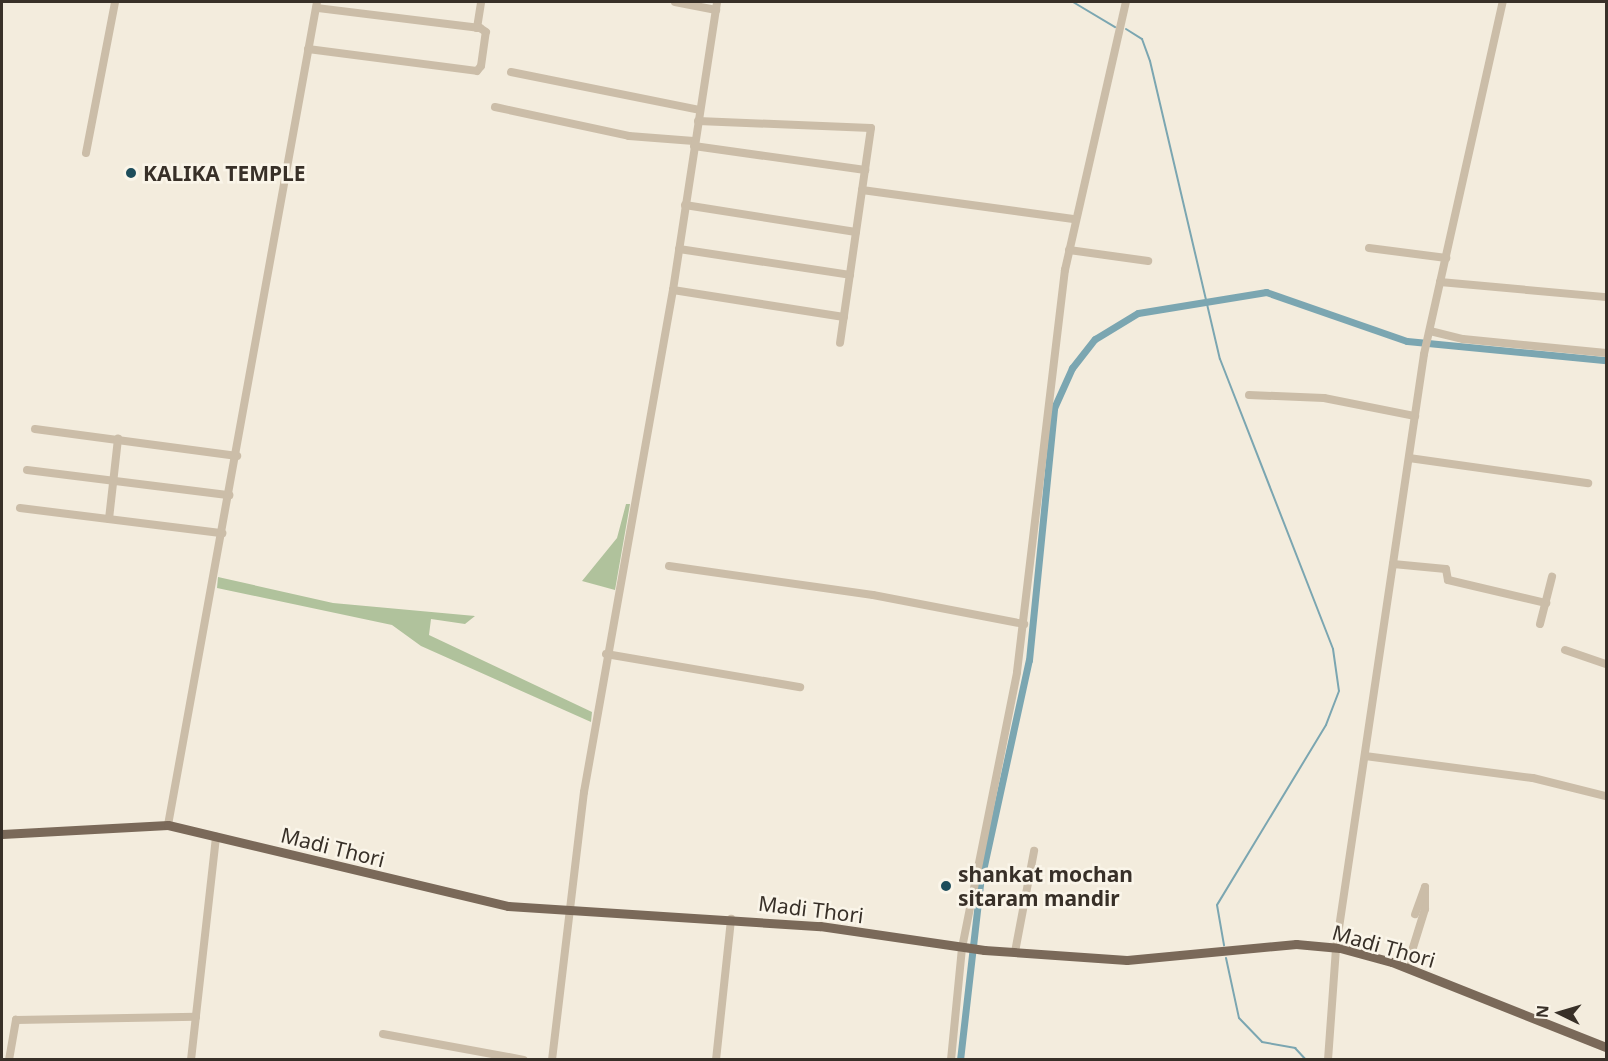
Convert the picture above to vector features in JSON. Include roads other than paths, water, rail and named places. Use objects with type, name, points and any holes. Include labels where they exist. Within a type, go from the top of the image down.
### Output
[{"type":"main road","name":"Madi Thori","points":[[2,834],[168,825],[466,898],[567,910],[820,926],[981,950],[1128,960],[1296,944],[1336,948],[1407,968],[1606,1047]]},
{"type":"street","points":[[86,153],[115,2]]},
{"type":"street","points":[[477,28],[481,2]]},
{"type":"street","points":[[552,1059],[567,910],[606,654],[673,290],[699,110],[717,6],[675,2]]},
{"type":"street","points":[[951,1059],[965,948],[1024,624],[1043,429],[1069,250],[1126,2]]},
{"type":"street","points":[[1328,1059],[1336,948],[1424,354],[1503,2]]},
{"type":"street","points":[[168,825],[237,456],[308,49],[317,5],[477,28],[486,32],[477,71],[308,49]]},
{"type":"street","points":[[511,72],[699,110]]},
{"type":"street","points":[[495,107],[629,136],[694,143],[865,171]]},
{"type":"street","points":[[698,121],[871,128],[840,343]]},
{"type":"street","points":[[862,190],[1075,219]]},
{"type":"street","points":[[685,205],[856,232]]},
{"type":"street","points":[[1370,248],[1446,258]]},
{"type":"street","points":[[679,249],[850,274]]},
{"type":"street","points":[[1069,250],[1148,261]]},
{"type":"street","points":[[1440,282],[1606,297]]},
{"type":"street","points":[[673,290],[844,317]]},
{"type":"street","points":[[1429,332],[1463,339],[1606,353]]},
{"type":"street","points":[[1249,395],[1324,398],[1415,416]]},
{"type":"street","points":[[35,429],[237,456]]},
{"type":"street","points":[[109,519],[118,439]]},
{"type":"street","points":[[1409,458],[1588,483]]},
{"type":"street","points":[[27,470],[229,495]]},
{"type":"street","points":[[20,508],[222,533]]},
{"type":"street","points":[[1393,564],[1446,569],[1448,580],[1546,603]]},
{"type":"street","points":[[669,566],[873,595],[1024,624]]},
{"type":"street","points":[[1540,624],[1552,577]]},
{"type":"street","points":[[1565,650],[1606,664]]},
{"type":"street","points":[[606,654],[800,687]]},
{"type":"street","points":[[1365,756],[1533,778],[1606,796]]},
{"type":"street","points":[[191,1059],[216,837]]},
{"type":"street","points":[[1016,952],[1034,851]]},
{"type":"street","points":[[1407,968],[1425,909],[1425,887],[1415,914]]},
{"type":"street","points":[[716,1059],[731,919]]},
{"type":"street","points":[[9,1059],[16,1020],[196,1017]]},
{"type":"street","points":[[383,1034],[524,1059]]},
{"type":"waterway","points":[[1073,2],[1115,27]]},
{"type":"waterway","points":[[1126,29],[1142,39],[1150,61],[1220,359],[1333,649],[1339,691],[1326,725],[1217,905],[1224,945]]},
{"type":"waterway","points":[[960,1060],[980,884],[1029,660],[1054,408],[1072,368],[1095,339],[1138,313],[1266,292],[1407,341],[1606,360]]},
{"type":"waterway","points":[[1226,958],[1239,1018],[1262,1042],[1295,1048],[1306,1060]]},
{"type":"place","name":"KALIKA TEMPLE","points":[[131,173]]},
{"type":"place","name":"shankat mochan sitaram mandir","points":[[946,886]]}]
